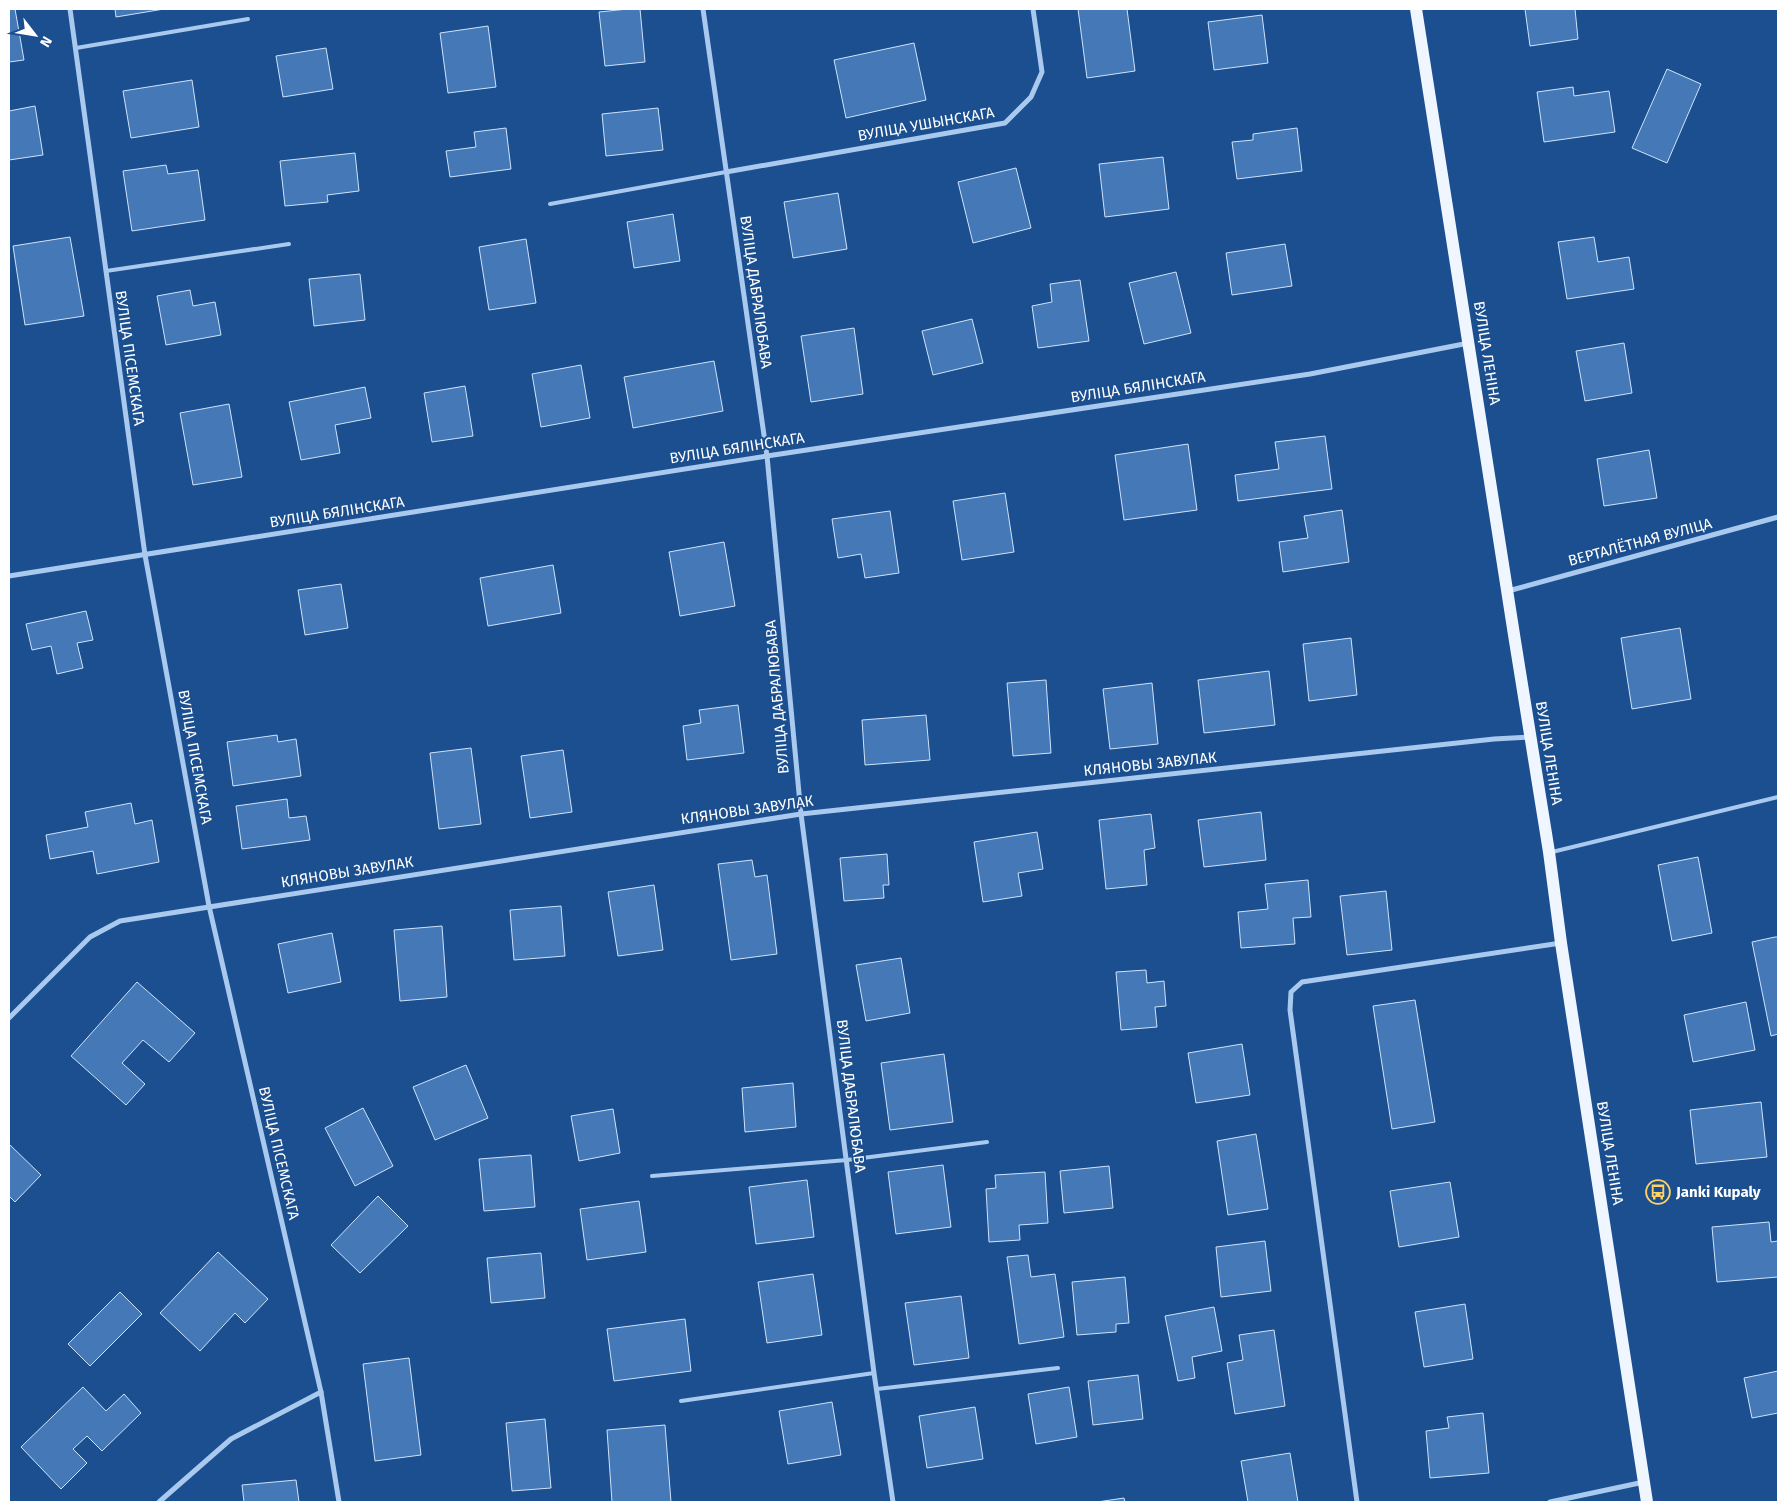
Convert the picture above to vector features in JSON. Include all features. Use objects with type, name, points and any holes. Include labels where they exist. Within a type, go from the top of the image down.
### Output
[{"type":"main road","name":"ВУЛІЦА ЛЕНІНА","points":[[1416,9],[1530,737],[1550,852],[1561,943],[1647,1502]]},
{"type":"street","name":"ВУЛІЦА ПІСЕМСКАГА","points":[[70,9],[145,555],[210,906],[321,1392],[339,1502]]},
{"type":"street","name":"ВУЛІЦА ДАБРАЛЮБАВА","points":[[703,9],[767,456],[801,814],[874,1373],[893,1502]]},
{"type":"street","name":"ВУЛІЦА УШЫНСКАГА","points":[[726,172],[1006,123],[1031,97],[1042,72],[1034,9]]},
{"type":"street","name":"ВУЛІЦА БЯЛІНСКАГА","points":[[9,576],[767,456],[1310,374],[1469,343]]},
{"type":"street","name":"ВЕРТАЛЁТНАЯ ВУЛІЦА","points":[[1508,591],[1778,517]]},
{"type":"street","name":"КЛЯНОВЫ ЗАВУЛАК","points":[[9,1018],[90,937],[120,921],[801,814],[1494,739],[1530,737]]},
{"type":"street","points":[[1357,1502],[1291,1020],[1291,992],[1302,982],[1561,943]]},
{"type":"street","points":[[159,1502],[231,1439],[321,1392]]},
{"type":"street","points":[[1550,1502],[1644,1482]]},
{"type":"lane","points":[[76,48],[248,19]]},
{"type":"lane","points":[[550,204],[726,172]]},
{"type":"lane","points":[[106,271],[289,244]]},
{"type":"lane","points":[[1550,852],[1778,797]]},
{"type":"lane","points":[[652,1176],[847,1160],[987,1142]]},
{"type":"lane","points":[[877,1389],[1058,1368]]},
{"type":"lane","points":[[681,1401],[874,1373]]},
{"type":"building","points":[[9,9],[15,9],[24,60],[9,62]]},
{"type":"building","points":[[115,9],[164,9],[116,17]]},
{"type":"building","points":[[640,9],[645,62],[605,66],[599,12]]},
{"type":"building","points":[[1078,9],[1127,9],[1135,71],[1087,78]]},
{"type":"building","points":[[1525,9],[1575,9],[1578,39],[1530,46]]},
{"type":"building","points":[[1262,15],[1268,63],[1214,70],[1208,22]]},
{"type":"building","points":[[488,26],[496,87],[448,93],[440,33]]},
{"type":"building","points":[[914,43],[926,100],[846,118],[834,60]]},
{"type":"building","points":[[326,48],[333,89],[283,97],[276,56]]},
{"type":"building","points":[[1667,69],[1701,84],[1667,163],[1632,148]]},
{"type":"building","points":[[192,80],[199,127],[131,138],[123,91]]},
{"type":"building","points":[[1573,87],[1574,96],[1609,91],[1615,132],[1544,142],[1537,92]]},
{"type":"building","points":[[35,106],[43,155],[9,160],[9,111]]},
{"type":"building","points":[[658,108],[663,150],[606,156],[602,114]]},
{"type":"building","points":[[506,128],[511,169],[450,177],[446,151],[476,147],[474,132]]},
{"type":"building","points":[[1297,128],[1302,171],[1237,179],[1232,142],[1253,140],[1253,134]]},
{"type":"building","points":[[355,153],[359,191],[327,195],[328,202],[285,206],[280,161]]},
{"type":"building","points":[[1163,157],[1169,209],[1105,217],[1099,164]]},
{"type":"building","points":[[166,165],[168,174],[198,170],[205,220],[132,231],[123,171]]},
{"type":"building","points":[[1016,168],[1031,228],[973,243],[958,182]]},
{"type":"building","points":[[838,193],[847,249],[793,258],[784,202]]},
{"type":"building","points":[[673,214],[680,261],[634,268],[627,222]]},
{"type":"building","points":[[70,237],[84,316],[25,325],[13,246]]},
{"type":"building","points":[[1594,237],[1598,262],[1629,257],[1634,289],[1567,299],[1558,242]]},
{"type":"building","points":[[526,239],[536,303],[489,310],[479,247]]},
{"type":"building","points":[[1285,244],[1292,286],[1232,295],[1226,253]]},
{"type":"building","points":[[1176,272],[1191,333],[1144,344],[1129,283]]},
{"type":"building","points":[[360,274],[365,320],[314,326],[309,279]]},
{"type":"building","points":[[1080,280],[1089,341],[1038,348],[1032,306],[1052,302],[1050,284]]},
{"type":"building","points":[[190,290],[193,306],[215,302],[221,335],[166,345],[157,296]]},
{"type":"building","points":[[972,319],[983,363],[933,375],[922,331]]},
{"type":"building","points":[[854,328],[863,394],[811,402],[801,336]]},
{"type":"building","points":[[1624,343],[1632,393],[1585,401],[1576,351]]},
{"type":"building","points":[[714,361],[723,411],[633,428],[624,377]]},
{"type":"building","points":[[581,365],[590,418],[541,427],[532,374]]},
{"type":"building","points":[[465,386],[473,436],[432,442],[424,393]]},
{"type":"building","points":[[365,387],[371,418],[335,425],[340,453],[301,460],[289,402]]},
{"type":"building","points":[[229,404],[242,477],[193,485],[180,413]]},
{"type":"building","points":[[1325,436],[1332,489],[1238,501],[1235,475],[1279,469],[1275,442]]},
{"type":"building","points":[[1188,444],[1197,510],[1124,520],[1115,455]]},
{"type":"building","points":[[1649,450],[1657,498],[1604,506],[1597,459]]},
{"type":"building","points":[[1005,493],[1014,552],[962,560],[953,501]]},
{"type":"building","points":[[1342,510],[1349,562],[1283,572],[1279,542],[1308,538],[1304,516]]},
{"type":"building","points":[[890,511],[899,573],[865,578],[861,554],[838,558],[832,519]]},
{"type":"building","points":[[724,542],[735,606],[680,616],[669,552]]},
{"type":"building","points":[[553,565],[561,613],[488,626],[480,578]]},
{"type":"building","points":[[341,584],[348,628],[305,635],[298,590]]},
{"type":"building","points":[[86,611],[93,640],[77,643],[83,668],[57,674],[51,646],[32,650],[26,624]]},
{"type":"building","points":[[1680,628],[1691,699],[1632,709],[1621,638]]},
{"type":"building","points":[[1351,638],[1357,695],[1309,701],[1303,644]]},
{"type":"building","points":[[1269,671],[1275,725],[1204,733],[1198,680]]},
{"type":"building","points":[[1046,680],[1051,753],[1013,756],[1007,683]]},
{"type":"building","points":[[1152,683],[1158,744],[1110,749],[1103,689]]},
{"type":"building","points":[[738,705],[744,753],[687,760],[683,726],[701,723],[699,710]]},
{"type":"building","points":[[926,715],[930,760],[865,765],[862,720]]},
{"type":"building","points":[[277,735],[278,742],[296,739],[301,776],[233,786],[227,742]]},
{"type":"building","points":[[471,748],[481,824],[439,829],[430,753]]},
{"type":"building","points":[[563,750],[572,812],[530,818],[521,756]]},
{"type":"building","points":[[287,799],[289,818],[306,816],[310,840],[242,849],[236,806]]},
{"type":"building","points":[[131,803],[135,824],[152,820],[159,862],[97,874],[93,851],[50,859],[46,835],[88,827],[85,812]]},
{"type":"building","points":[[1261,812],[1266,860],[1204,867],[1198,820]]},
{"type":"building","points":[[1151,814],[1155,848],[1144,850],[1147,885],[1106,889],[1099,820]]},
{"type":"building","points":[[1037,832],[1043,869],[1018,873],[1022,896],[983,902],[974,842]]},
{"type":"building","points":[[887,854],[889,885],[883,885],[884,898],[844,901],[840,858]]},
{"type":"building","points":[[1698,857],[1712,933],[1672,941],[1658,865]]},
{"type":"building","points":[[752,860],[755,877],[767,875],[777,954],[731,960],[718,864]]},
{"type":"building","points":[[1308,880],[1311,917],[1293,918],[1295,944],[1241,948],[1238,912],[1268,909],[1265,884]]},
{"type":"building","points":[[654,885],[663,950],[618,956],[608,892]]},
{"type":"building","points":[[1386,891],[1392,950],[1347,955],[1340,896]]},
{"type":"building","points":[[561,906],[565,956],[514,960],[510,910]]},
{"type":"building","points":[[442,926],[447,997],[400,1001],[394,930]]},
{"type":"building","points":[[332,933],[341,982],[288,993],[278,944]]},
{"type":"building","points":[[1778,937],[1778,1034],[1771,1036],[1752,942]]},
{"type":"building","points":[[901,958],[910,1013],[866,1021],[856,965]]},
{"type":"building","points":[[1146,970],[1147,983],[1164,981],[1166,1006],[1155,1007],[1157,1027],[1121,1030],[1116,972]]},
{"type":"building","points":[[137,982],[195,1033],[169,1062],[143,1040],[122,1063],[145,1084],[126,1105],[71,1056]]},
{"type":"building","points":[[1415,1000],[1435,1122],[1392,1129],[1373,1006]]},
{"type":"building","points":[[1746,1002],[1755,1050],[1693,1062],[1684,1015]]},
{"type":"building","points":[[1242,1044],[1250,1095],[1196,1103],[1188,1053]]},
{"type":"building","points":[[944,1054],[953,1122],[890,1130],[881,1063]]},
{"type":"building","points":[[466,1065],[488,1118],[435,1140],[413,1087]]},
{"type":"building","points":[[793,1083],[796,1127],[745,1132],[742,1088]]},
{"type":"building","points":[[1761,1102],[1767,1157],[1696,1164],[1690,1110]]},
{"type":"building","points":[[363,1108],[393,1166],[355,1186],[325,1128]]},
{"type":"building","points":[[613,1109],[620,1153],[579,1161],[571,1116]]},
{"type":"building","points":[[1256,1134],[1268,1209],[1228,1215],[1217,1141]]},
{"type":"building","points":[[9,1144],[41,1175],[15,1202],[9,1196]]},
{"type":"building","points":[[531,1155],[535,1207],[484,1211],[479,1159]]},
{"type":"building","points":[[943,1165],[951,1227],[896,1234],[888,1172]]},
{"type":"building","points":[[1109,1166],[1113,1208],[1064,1213],[1060,1171]]},
{"type":"building","points":[[1045,1172],[1048,1223],[1019,1225],[1020,1240],[989,1242],[986,1189],[996,1188],[995,1175]]},
{"type":"building","points":[[807,1180],[814,1237],[756,1244],[749,1187]]},
{"type":"building","points":[[1450,1182],[1459,1237],[1399,1247],[1390,1191]]},
{"type":"building","points":[[378,1196],[408,1226],[360,1273],[331,1245]]},
{"type":"building","points":[[639,1201],[646,1252],[587,1260],[580,1209]]},
{"type":"building","points":[[1769,1222],[1771,1242],[1778,1241],[1778,1277],[1717,1282],[1712,1227]]},
{"type":"building","points":[[1265,1241],[1271,1291],[1221,1297],[1216,1247]]},
{"type":"building","points":[[218,1252],[268,1299],[245,1323],[235,1313],[200,1351],[160,1313]]},
{"type":"building","points":[[541,1253],[545,1298],[491,1303],[487,1258]]},
{"type":"building","points":[[1028,1255],[1031,1277],[1055,1274],[1064,1337],[1019,1344],[1007,1257]]},
{"type":"building","points":[[813,1274],[822,1335],[767,1343],[758,1282]]},
{"type":"building","points":[[1125,1277],[1129,1323],[1116,1324],[1116,1332],[1077,1335],[1072,1282]]},
{"type":"building","points":[[120,1292],[142,1314],[90,1366],[68,1344]]},
{"type":"building","points":[[961,1296],[969,1358],[914,1365],[905,1303]]},
{"type":"building","points":[[1465,1304],[1473,1359],[1424,1367],[1415,1312]]},
{"type":"building","points":[[1214,1307],[1222,1351],[1192,1357],[1195,1378],[1178,1381],[1165,1316]]},
{"type":"building","points":[[685,1319],[691,1371],[614,1381],[607,1329]]},
{"type":"building","points":[[1274,1330],[1285,1406],[1235,1414],[1227,1363],[1243,1360],[1239,1335]]},
{"type":"building","points":[[409,1358],[421,1455],[375,1461],[363,1364]]},
{"type":"building","points":[[1778,1371],[1778,1413],[1752,1418],[1744,1378]]},
{"type":"building","points":[[1138,1375],[1143,1419],[1093,1425],[1088,1381]]},
{"type":"building","points":[[83,1387],[106,1411],[124,1394],[141,1413],[102,1451],[87,1436],[73,1449],[87,1463],[61,1489],[21,1447]]},
{"type":"building","points":[[1069,1387],[1077,1437],[1036,1444],[1028,1394]]},
{"type":"building","points":[[832,1402],[841,1455],[788,1464],[779,1411]]},
{"type":"building","points":[[975,1407],[983,1459],[927,1468],[919,1416]]},
{"type":"building","points":[[1483,1413],[1489,1473],[1430,1478],[1426,1431],[1449,1428],[1447,1417]]},
{"type":"building","points":[[545,1419],[551,1488],[512,1491],[506,1423]]},
{"type":"building","points":[[665,1425],[671,1502],[612,1502],[607,1430]]},
{"type":"building","points":[[1290,1453],[1298,1502],[1248,1502],[1241,1461]]},
{"type":"building","points":[[296,1480],[299,1502],[244,1502],[242,1485]]},
{"type":"building","points":[[1124,1498],[1125,1502],[1097,1502]]},
{"type":"place","name":"Janki Kupaly","points":[[1658,1192]]}]
